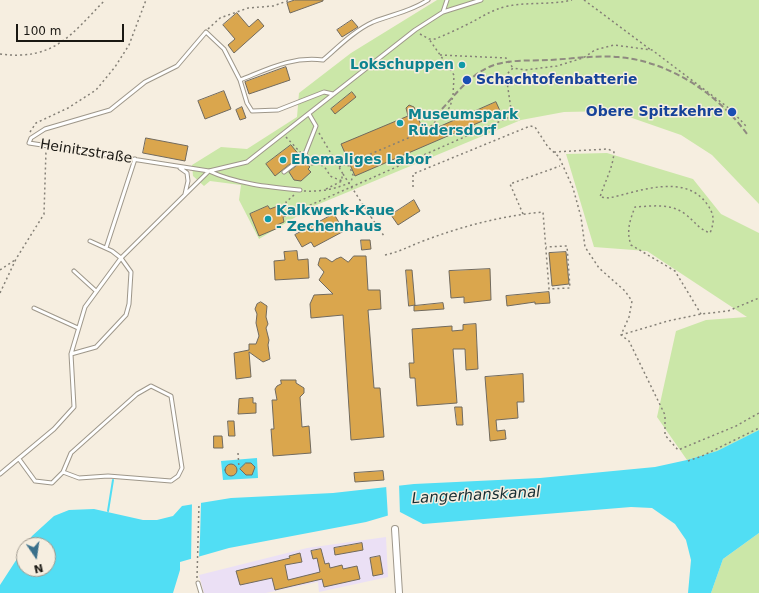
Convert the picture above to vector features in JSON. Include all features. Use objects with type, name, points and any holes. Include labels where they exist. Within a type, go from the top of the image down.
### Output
[{"type":"street","points":[[395,529],[399,593]]},
{"type":"lane","points":[[240,80],[287,62],[308,58],[323,60],[344,41],[372,22],[415,9],[428,0]]},
{"type":"lane","points":[[443,12],[447,0]]},
{"type":"lane","name":"Heinitzstraße","points":[[206,32],[177,66],[145,82],[110,110],[45,129],[31,138],[28,144],[209,171],[247,162],[415,30],[443,12],[481,0]]},
{"type":"lane","points":[[206,32],[224,49],[240,80],[247,104],[252,111],[278,110],[324,92],[333,94]]},
{"type":"lane","points":[[284,172],[305,155],[316,126],[309,114]]},
{"type":"lane","points":[[305,155],[312,163]]},
{"type":"lane","points":[[106,248],[135,159]]},
{"type":"lane","points":[[179,167],[187,173],[188,181],[185,195]]},
{"type":"lane","points":[[0,474],[54,429],[74,407],[71,354],[85,307],[96,291],[121,258],[209,171],[224,178],[270,187],[300,190]]},
{"type":"lane","points":[[71,354],[96,347],[126,315],[129,304],[131,272],[121,258],[106,248],[90,241]]},
{"type":"lane","points":[[74,271],[96,291]]},
{"type":"lane","points":[[34,308],[78,328]]},
{"type":"lane","points":[[19,459],[35,481],[52,483],[63,472],[71,453],[137,394],[151,386],[171,396],[182,468],[178,476],[171,481],[108,476],[79,478],[63,472]]},
{"type":"lane","points":[[198,583],[201,593]]},
{"type":"path","points":[[0,54],[25,56],[45,51],[61,43],[82,26],[105,0]]},
{"type":"path","points":[[31,138],[30,132],[36,123],[68,108],[96,90],[115,67],[129,45],[146,0]]},
{"type":"path","points":[[206,32],[220,18],[248,8],[273,6],[290,0]]},
{"type":"path","points":[[429,39],[435,40],[467,25],[484,14],[507,6],[531,3],[564,2],[572,0]]},
{"type":"path","points":[[584,0],[730,109],[746,126]]},
{"type":"path","points":[[339,167],[427,130],[450,106],[453,96],[454,75],[429,39],[415,30]]},
{"type":"path","points":[[440,55],[506,58],[513,68],[525,70],[557,66],[583,58],[595,50],[614,45],[652,50]]},
{"type":"path","points":[[347,163],[353,175],[351,182],[342,186],[320,191],[300,190],[286,202],[290,214],[512,116],[506,75],[513,68]]},
{"type":"path","points":[[316,126],[343,174],[384,236]]},
{"type":"path","points":[[413,187],[413,174],[530,126],[535,127],[548,147],[559,157],[573,188],[581,217],[584,247],[599,268],[625,291],[632,301],[630,317],[622,335]]},
{"type":"path","points":[[284,134],[302,154],[305,155]]},
{"type":"path","points":[[0,293],[16,259],[44,214],[46,146]]},
{"type":"path","points":[[553,152],[608,149],[614,152],[613,163],[604,183],[600,197],[609,198],[676,186],[689,188],[700,195],[714,214],[714,224],[710,233],[701,229],[684,213],[662,205],[636,207],[629,223],[628,238],[631,245],[675,271],[701,314]]},
{"type":"path","points":[[312,163],[320,164],[327,170],[330,176],[342,181]]},
{"type":"path","points":[[523,214],[510,184],[560,166]]},
{"type":"path","points":[[342,181],[343,174]]},
{"type":"path","points":[[320,191],[342,181]]},
{"type":"path","points":[[385,254],[397,253],[422,241],[493,219],[544,212],[546,247],[549,289],[570,288],[567,246],[546,247]]},
{"type":"path","points":[[0,270],[16,259]]},
{"type":"path","points":[[622,335],[668,320],[728,310],[759,298]]},
{"type":"path","points":[[622,335],[629,341],[665,415],[665,435],[678,450],[736,426],[759,413]]},
{"type":"path","points":[[688,461],[702,456],[759,428]]},
{"type":"path","points":[[238,453],[239,468]]},
{"type":"path","points":[[198,583],[199,503]]},
{"type":"shaded area","points":[[386,537],[388,577],[319,592],[318,582],[266,593],[204,593],[199,575],[307,548]]},
{"type":"green space","name":"Museumspark Rüdersdorf","points":[[437,0],[759,0],[759,204],[712,155],[681,135],[612,111],[564,112],[521,120],[314,206],[259,239],[239,200],[241,185],[210,181],[204,186],[193,176],[192,165],[221,147],[247,149],[297,117],[299,93],[351,53]]},
{"type":"green space","points":[[607,153],[693,179],[721,214],[759,233],[759,430],[717,451],[687,460],[657,417],[676,331],[706,320],[747,317],[647,251],[594,247],[566,154]]},
{"type":"green space","points":[[759,533],[759,593],[711,593],[723,559]]},
{"type":"water","name":"Langerhanskanal","points":[[759,430],[759,533],[723,559],[711,593],[688,593],[691,560],[686,540],[675,524],[652,508],[631,507],[423,524],[400,512],[366,522],[229,548],[180,562],[180,570],[173,593],[0,593],[0,585],[16,560],[16,577],[56,577],[56,537],[31,537],[54,516],[69,510],[94,509],[143,520],[157,520],[173,516],[182,506],[231,498],[333,493],[414,484],[540,478],[655,467],[687,460],[717,451]]},
{"type":"water","points":[[257,458],[258,478],[223,480],[221,461]]},
{"type":"pier","points":[[399,483],[400,515],[388,518],[386,484]]},
{"type":"pier","points":[[192,502],[201,503],[199,558],[191,561]]},
{"type":"building","points":[[295,0],[323,1],[290,13],[287,3]]},
{"type":"building","points":[[237,13],[249,27],[258,19],[264,26],[234,53],[228,45],[235,39],[223,25]]},
{"type":"building","points":[[352,20],[358,27],[342,37],[337,30]]},
{"type":"building","points":[[286,67],[290,80],[249,94],[245,82]]},
{"type":"building","points":[[224,91],[231,109],[205,119],[198,101]]},
{"type":"building","points":[[352,92],[356,97],[335,114],[331,109]]},
{"type":"building","name":"Schachtofenbatterie","points":[[496,102],[501,113],[355,176],[341,144],[408,116],[406,108],[409,105],[414,107],[424,133]]},
{"type":"building","points":[[242,107],[246,118],[240,120],[236,110]]},
{"type":"building","points":[[146,138],[188,146],[185,161],[143,153]]},
{"type":"building","name":"Ehemaliges Labor","points":[[291,145],[300,156],[275,176],[266,164]]},
{"type":"building","points":[[303,161],[310,167],[308,169],[311,172],[301,181],[294,180],[289,172]]},
{"type":"building","points":[[414,200],[420,211],[398,225],[391,215]]},
{"type":"building","name":"Kalkwerk-Kaue - Zechenhaus","points":[[268,206],[270,209],[278,206],[279,210],[283,209],[286,216],[283,217],[284,222],[277,225],[278,228],[259,236],[250,214]]},
{"type":"building","points":[[334,214],[344,231],[314,247],[311,242],[302,247],[295,235]]},
{"type":"building","points":[[361,240],[370,240],[371,249],[362,250]]},
{"type":"building","points":[[297,251],[298,260],[308,259],[309,278],[275,280],[274,261],[285,260],[284,252]]},
{"type":"building","points":[[566,252],[569,284],[552,286],[549,253]]},
{"type":"building","points":[[354,256],[366,256],[368,290],[380,290],[381,309],[368,310],[374,388],[380,388],[384,437],[351,440],[343,315],[311,318],[310,304],[314,295],[333,294],[319,280],[324,272],[318,265],[320,258],[326,258],[332,262],[341,257],[348,262]]},
{"type":"building","points":[[490,269],[491,300],[464,303],[464,297],[451,298],[449,271]]},
{"type":"building","points":[[406,270],[412,270],[415,305],[409,306]]},
{"type":"building","points":[[549,292],[550,303],[535,304],[535,302],[507,306],[506,296]]},
{"type":"building","points":[[261,302],[267,306],[266,317],[268,324],[266,328],[269,340],[268,345],[270,359],[263,362],[249,352],[251,377],[236,379],[234,353],[249,350],[249,344],[256,344],[259,336],[256,323],[257,314],[255,309],[257,304]]},
{"type":"building","points":[[443,303],[444,309],[414,311],[414,306]]},
{"type":"building","points":[[476,324],[478,369],[466,370],[465,349],[453,349],[457,403],[417,406],[415,378],[410,378],[409,363],[414,363],[412,329],[452,326],[452,331],[463,330],[463,325]]},
{"type":"building","points":[[523,374],[524,402],[517,402],[518,418],[496,420],[497,431],[505,430],[506,439],[490,441],[485,377]]},
{"type":"building","points":[[281,380],[296,380],[296,383],[304,388],[304,393],[300,397],[302,427],[309,426],[311,453],[273,456],[271,429],[274,429],[272,400],[277,400],[275,389],[281,384]]},
{"type":"building","points":[[253,398],[253,403],[256,403],[256,413],[238,414],[239,399]]},
{"type":"building","points":[[455,407],[462,407],[463,425],[457,425]]},
{"type":"building","points":[[228,421],[234,421],[235,436],[229,436]]},
{"type":"building","points":[[214,436],[222,436],[223,448],[214,448]]},
{"type":"building","points":[[246,463],[251,463],[255,467],[252,475],[246,475],[240,469]]},
{"type":"building","points":[[229,464],[233,464],[237,470],[233,476],[229,476],[225,472],[225,468]]},
{"type":"building","points":[[383,471],[384,480],[355,482],[354,473]]},
{"type":"building","points":[[362,543],[363,550],[335,555],[334,548]]},
{"type":"building","points":[[321,549],[325,564],[329,563],[330,568],[342,565],[343,569],[357,566],[360,579],[324,587],[322,579],[275,590],[272,578],[240,585],[236,571],[290,558],[289,556],[300,553],[302,562],[285,565],[288,580],[320,572],[317,558],[313,559],[311,551]]},
{"type":"building","points":[[380,556],[383,574],[373,576],[370,558]]},
{"type":"waterway","points":[[108,511],[113,480]]},
{"type":"railway","points":[[442,109],[469,80],[475,75],[496,64],[518,61],[618,57],[656,65],[691,82],[722,106],[747,134]]},
{"type":"place","name":"Lokschuppen","points":[[462,65]]},
{"type":"place","name":"Schachtofenbatterie","points":[[467,80]]},
{"type":"place","name":"Obere Spitzkehre","points":[[732,112]]},
{"type":"place","name":"Museumspark Rüdersdorf","points":[[400,123]]},
{"type":"place","name":"Ehemaliges Labor","points":[[283,160]]},
{"type":"place","name":"Kalkwerk-Kaue - Zechenhaus","points":[[268,219]]}]
